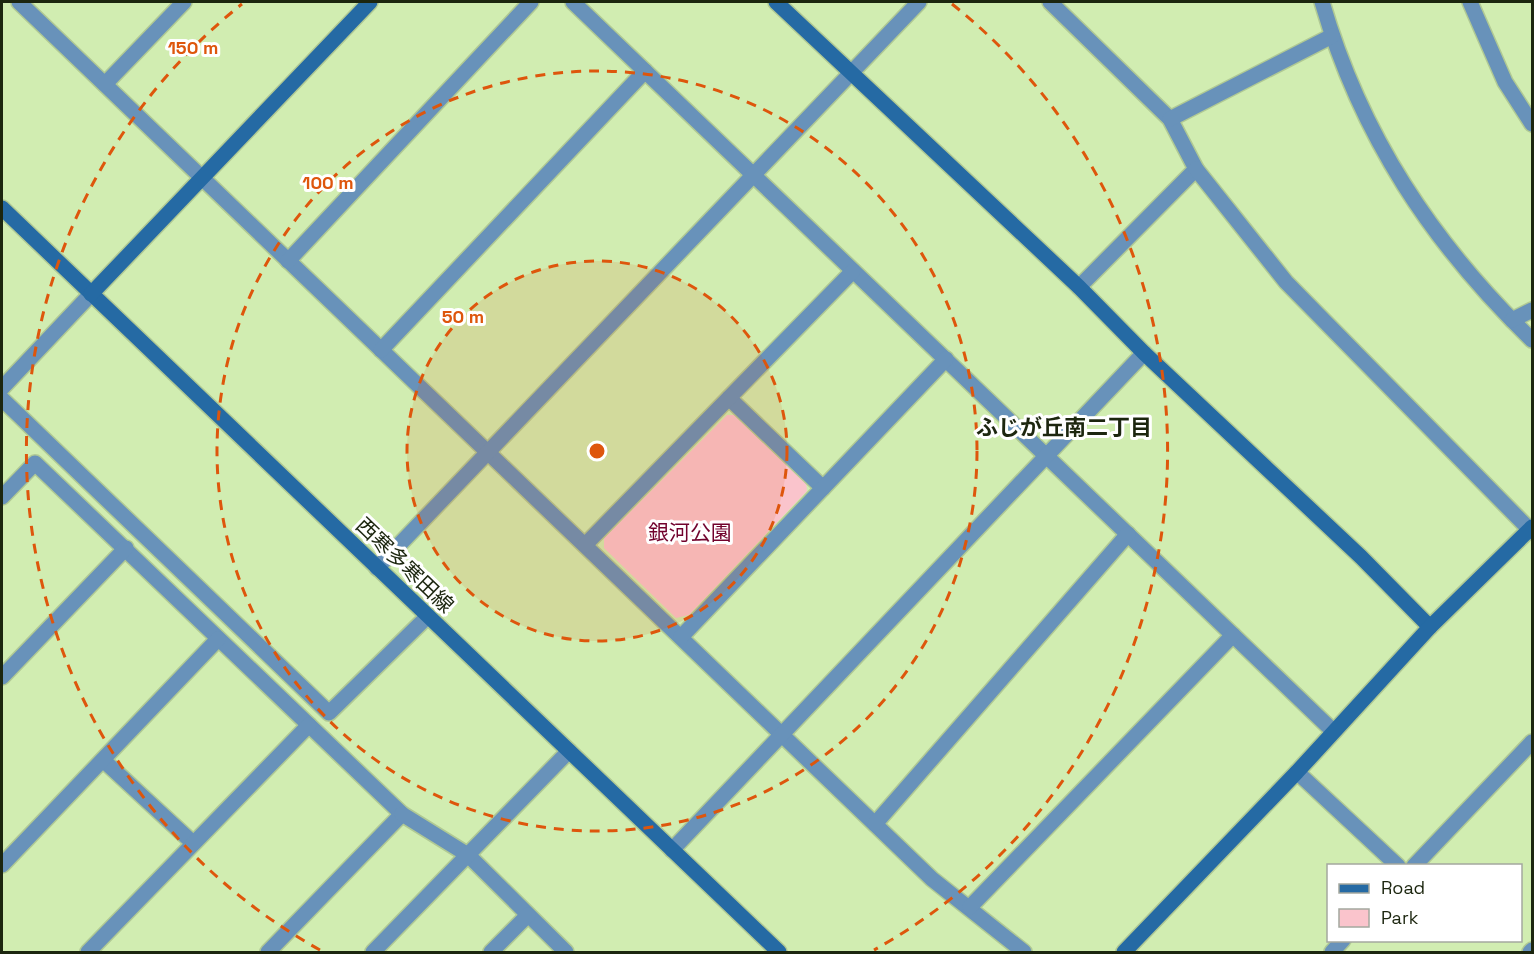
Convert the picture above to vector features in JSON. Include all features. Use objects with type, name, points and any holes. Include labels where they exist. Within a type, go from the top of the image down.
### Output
[{"type":"street","points":[[19,2],[932,879],[1024,952]]},
{"type":"street","points":[[105,84],[184,2]]},
{"type":"street","points":[[2,388],[370,2]]},
{"type":"street","points":[[288,261],[531,2]]},
{"type":"street","points":[[573,2],[1334,731]]},
{"type":"street","points":[[776,2],[1079,287],[1144,353],[1361,557],[1430,627]]},
{"type":"street","points":[[377,568],[919,2]]},
{"type":"street","points":[[1050,2],[1170,119],[1196,169],[1286,282],[1532,530],[1430,627],[1297,772],[1124,952]]},
{"type":"street","points":[[1322,2],[1332,36],[1356,95],[1405,189],[1448,248],[1512,320],[1533,340]]},
{"type":"street","points":[[1470,2],[1505,82],[1533,123]]},
{"type":"street","points":[[1170,119],[1332,36]]},
{"type":"street","points":[[381,350],[645,71]]},
{"type":"street","points":[[1079,287],[1196,169]]},
{"type":"street","name":"西寒多寒田線","points":[[2,208],[779,952]]},
{"type":"street","points":[[585,545],[853,270]]},
{"type":"street","points":[[1512,320],[1533,310]]},
{"type":"street","points":[[672,850],[1144,353]]},
{"type":"street","points":[[681,637],[946,359]]},
{"type":"street","points":[[729,398],[823,488]]},
{"type":"street","points":[[2,399],[329,713],[428,616]]},
{"type":"street","points":[[2,497],[35,463],[402,814],[468,855],[566,952]]},
{"type":"street","points":[[875,824],[1128,534]]},
{"type":"street","points":[[2,677],[126,548]]},
{"type":"street","points":[[970,907],[1233,635]]},
{"type":"street","points":[[2,865],[218,639]]},
{"type":"street","points":[[88,952],[309,725]]},
{"type":"street","points":[[1416,864],[1533,742]]},
{"type":"street","points":[[373,952],[569,751]]},
{"type":"street","points":[[103,760],[193,843]]},
{"type":"street","points":[[1297,772],[1396,864]]},
{"type":"street","points":[[268,952],[402,814]]},
{"type":"street","points":[[491,952],[528,915]]},
{"type":"green space","name":"銀河公園","points":[[727,415],[739,415],[806,480],[807,491],[689,615],[676,618],[604,548],[604,538]]},
{"type":"district","name":"ふじが丘南二丁目","points":[[1064,427]]}]
